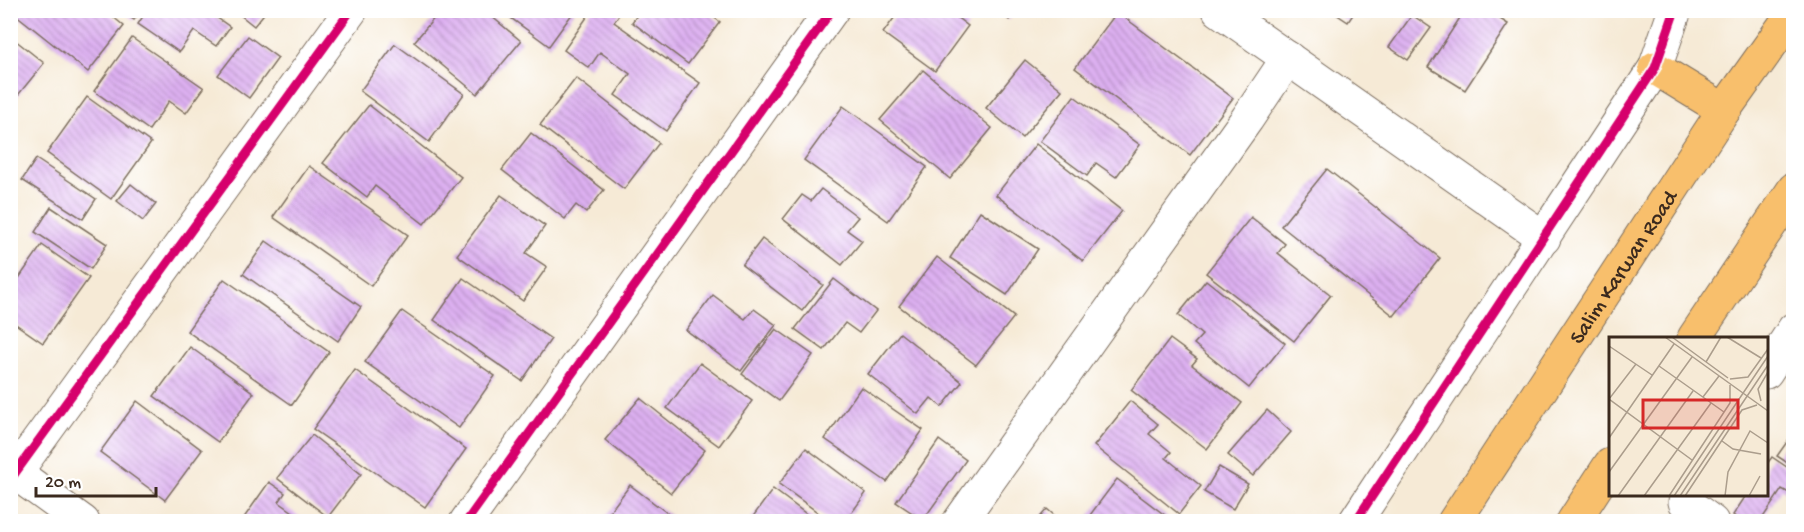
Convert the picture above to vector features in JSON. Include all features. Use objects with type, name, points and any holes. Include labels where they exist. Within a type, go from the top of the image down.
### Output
[{"type":"main road","name":"Salim Karwan Road","points":[[1454,522],[1724,111],[1794,12]]},
{"type":"main road","points":[[1655,68],[1724,111]]},
{"type":"main road","points":[[1695,337],[1794,189]]},
{"type":"main road","points":[[1573,522],[1609,468]]},
{"type":"street","points":[[83,522],[12,474],[351,10]]},
{"type":"street","points":[[466,522],[832,10]]},
{"type":"street","points":[[1219,10],[1544,238]]},
{"type":"street","points":[[1355,522],[1655,68],[1675,10]]},
{"type":"street","points":[[959,522],[1247,119],[1288,58]]},
{"type":"street","points":[[1768,370],[1794,329]]},
{"type":"street","points":[[1682,506],[1712,522]]},
{"type":"building","points":[[10,10],[105,10],[124,26],[88,72]]},
{"type":"building","points":[[120,10],[141,10],[134,20]]},
{"type":"building","points":[[147,10],[206,10],[230,27],[216,46],[194,31],[179,52],[138,24]]},
{"type":"building","points":[[234,10],[267,10],[254,26]]},
{"type":"building","points":[[441,10],[484,10],[521,41],[477,94],[414,42]]},
{"type":"building","points":[[500,10],[575,10],[549,46]]},
{"type":"building","points":[[592,10],[616,10],[620,13],[614,22],[700,83],[666,131],[615,95],[630,74],[600,52],[589,68],[564,50]]},
{"type":"building","points":[[641,10],[704,10],[720,22],[688,64],[632,22]]},
{"type":"building","points":[[900,10],[947,10],[968,26],[935,71],[883,33]]},
{"type":"building","points":[[996,10],[1015,10],[1009,20]]},
{"type":"building","points":[[1330,10],[1356,10],[1348,22]]},
{"type":"building","points":[[1465,10],[1486,10],[1508,24],[1465,90],[1428,67]]},
{"type":"building","points":[[1117,12],[1233,98],[1190,155],[1075,68]]},
{"type":"building","points":[[1412,15],[1431,28],[1408,60],[1389,47]]},
{"type":"building","points":[[10,36],[44,63],[10,105]]},
{"type":"building","points":[[248,36],[278,58],[249,98],[218,75]]},
{"type":"building","points":[[132,38],[204,88],[186,113],[169,101],[149,130],[94,91]]},
{"type":"building","points":[[395,44],[464,94],[429,142],[360,91]]},
{"type":"building","points":[[1025,60],[1062,90],[1022,138],[986,108]]},
{"type":"building","points":[[923,70],[992,128],[950,179],[880,120]]},
{"type":"building","points":[[576,78],[659,143],[624,189],[540,125]]},
{"type":"building","points":[[1074,96],[1140,145],[1116,177],[1096,163],[1087,176],[1040,141]]},
{"type":"building","points":[[87,97],[151,143],[111,199],[47,153]]},
{"type":"building","points":[[369,105],[461,177],[424,224],[375,186],[367,197],[323,163]]},
{"type":"building","points":[[843,106],[927,167],[888,221],[804,160]]},
{"type":"building","points":[[531,133],[604,190],[586,213],[576,205],[565,219],[502,170]]},
{"type":"building","points":[[1036,144],[1122,211],[1083,261],[996,195]]},
{"type":"building","points":[[36,159],[96,199],[83,219],[22,180]]},
{"type":"building","points":[[309,166],[408,235],[371,286],[273,217]]},
{"type":"building","points":[[1327,169],[1440,258],[1394,316],[1281,226]]},
{"type":"building","points":[[131,184],[156,204],[143,221],[117,201]]},
{"type":"building","points":[[821,189],[858,217],[847,230],[862,241],[842,265],[783,219],[802,195],[811,201]]},
{"type":"building","points":[[501,195],[545,226],[526,253],[547,267],[523,301],[457,255]]},
{"type":"building","points":[[51,207],[107,244],[91,269],[35,232]]},
{"type":"building","points":[[980,211],[1038,249],[1007,295],[950,258]]},
{"type":"building","points":[[1251,217],[1285,244],[1278,253],[1331,295],[1294,341],[1206,273]]},
{"type":"building","points":[[762,239],[823,285],[802,311],[742,265]]},
{"type":"building","points":[[266,241],[361,307],[338,341],[243,274]]},
{"type":"building","points":[[42,245],[89,278],[43,343],[10,320],[10,291]]},
{"type":"building","points":[[937,257],[1014,317],[976,365],[899,306]]},
{"type":"building","points":[[463,278],[551,339],[522,381],[434,320]]},
{"type":"building","points":[[224,279],[329,352],[292,405],[187,331]]},
{"type":"building","points":[[834,279],[876,311],[859,333],[845,323],[824,350],[795,329]]},
{"type":"building","points":[[1206,280],[1285,343],[1249,388],[1194,344],[1202,335],[1178,315]]},
{"type":"building","points":[[713,295],[745,319],[754,309],[776,325],[741,371],[686,330]]},
{"type":"building","points":[[402,311],[495,376],[459,428],[365,362]]},
{"type":"building","points":[[776,329],[813,355],[779,401],[742,374]]},
{"type":"building","points":[[900,333],[962,382],[942,407],[931,398],[918,414],[868,374]]},
{"type":"building","points":[[1170,339],[1197,359],[1192,365],[1242,403],[1207,449],[1131,390]]},
{"type":"building","points":[[190,347],[254,393],[218,442],[154,396]]},
{"type":"building","points":[[700,363],[752,401],[719,446],[667,408]]},
{"type":"building","points":[[355,370],[466,449],[425,507],[313,429]]},
{"type":"building","points":[[861,387],[923,430],[887,482],[825,439]]},
{"type":"building","points":[[640,398],[705,450],[671,493],[605,440]]},
{"type":"building","points":[[137,401],[202,450],[165,500],[100,452]]},
{"type":"building","points":[[1130,401],[1158,424],[1149,434],[1171,452],[1166,458],[1201,486],[1179,514],[1094,446]]},
{"type":"building","points":[[1267,410],[1291,432],[1253,476],[1228,455]]},
{"type":"building","points":[[1794,432],[1794,467],[1777,456]]},
{"type":"building","points":[[312,435],[361,474],[328,517],[277,478]]},
{"type":"building","points":[[939,440],[966,460],[923,520],[896,502]]},
{"type":"building","points":[[806,448],[866,493],[845,522],[831,522],[779,484]]},
{"type":"building","points":[[1772,457],[1794,472],[1794,496],[1782,489],[1760,522],[1742,522],[1733,515],[1746,496],[1768,496],[1768,462]]},
{"type":"building","points":[[1219,467],[1248,484],[1233,509],[1204,492]]},
{"type":"building","points":[[1117,479],[1174,522],[1091,522],[1087,519]]},
{"type":"building","points":[[269,482],[285,493],[279,502],[307,522],[241,522]]},
{"type":"building","points":[[630,485],[675,519],[673,522],[602,522]]},
{"type":"building","points":[[773,489],[817,522],[749,522]]},
{"type":"building","points":[[1047,509],[1062,522],[1036,522]]},
{"type":"cycle path","points":[[10,480],[351,10]]},
{"type":"cycle path","points":[[466,522],[832,10]]},
{"type":"cycle path","points":[[1355,522],[1655,68],[1675,10]]}]
